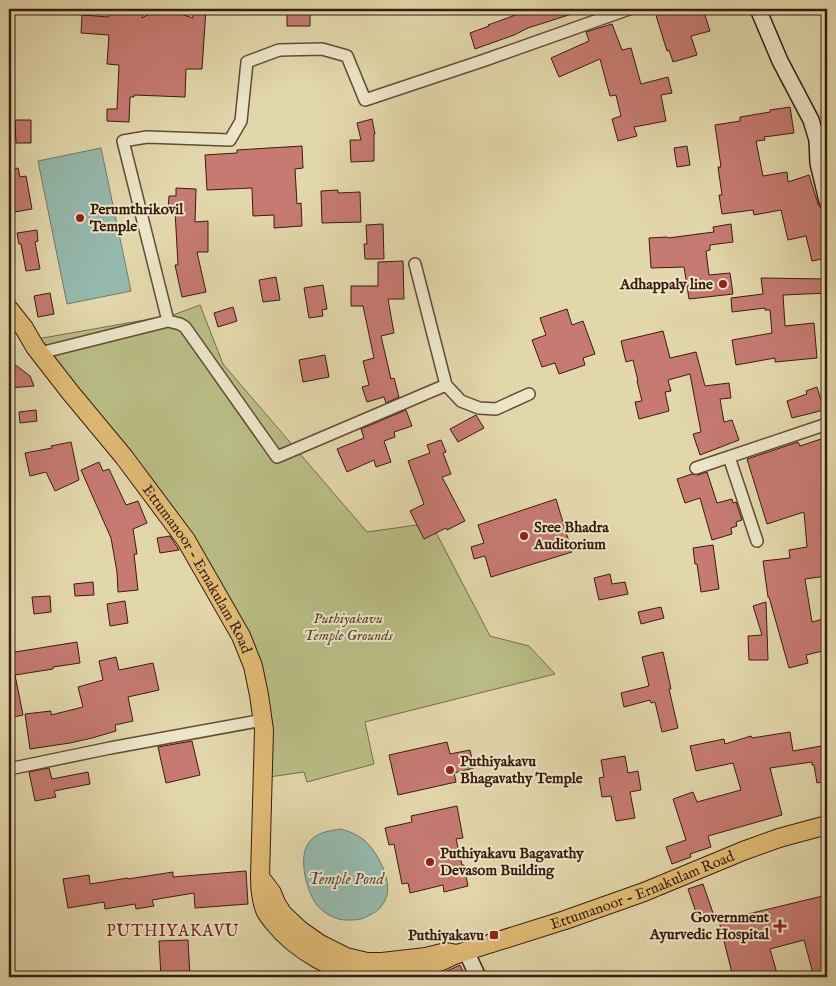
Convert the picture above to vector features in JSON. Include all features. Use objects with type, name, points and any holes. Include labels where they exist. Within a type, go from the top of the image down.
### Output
[{"type":"main road","points":[[758,9],[780,61],[811,120],[817,140],[818,163],[826,193]]},
{"type":"main road","name":"Ettumanoor - Ernakulam Road","points":[[9,309],[40,353],[124,457],[186,540],[241,636],[253,666],[264,730],[260,877],[272,892],[283,914],[300,930],[320,944],[337,968],[367,962],[382,962],[426,957],[446,952],[461,952],[565,920],[644,892],[779,838],[827,826]]},
{"type":"main road","points":[[461,952],[478,977]]},
{"type":"street","points":[[168,321],[123,141],[147,137],[230,140],[242,121],[248,62],[279,50],[322,49],[347,56],[365,100],[629,9]]},
{"type":"street","points":[[415,264],[446,385],[461,401],[479,408],[496,409],[529,394]]},
{"type":"street","points":[[40,353],[168,321],[180,324],[186,327],[277,457],[446,385]]},
{"type":"street","points":[[696,468],[827,424]]},
{"type":"street","points":[[728,457],[758,541]]},
{"type":"street","points":[[9,769],[262,720]]},
{"type":"green space","name":"Puthiyakavu Temple Grounds","points":[[200,305],[223,364],[367,532],[431,523],[490,636],[529,646],[555,674],[365,722],[374,764],[307,782],[304,772],[269,777],[247,635],[37,339],[173,315]]},
{"type":"water","points":[[101,148],[131,291],[67,304],[38,161]]},
{"type":"water","name":"Temple Pond","points":[[340,829],[355,834],[369,845],[379,859],[386,875],[388,891],[384,902],[377,911],[360,919],[344,920],[327,914],[316,904],[306,881],[304,853],[307,845],[318,835]]},
{"type":"building","points":[[110,9],[143,9],[142,18],[158,9],[166,9],[193,18],[193,9],[206,9],[202,69],[186,69],[185,97],[134,95],[134,97],[130,97],[129,122],[107,121],[107,109],[117,109],[119,65],[107,64],[109,35],[81,33],[82,15],[109,17]]},
{"type":"building","points":[[287,9],[310,9],[310,26],[287,26]]},
{"type":"building","points":[[532,9],[580,9],[581,11],[528,28],[475,49],[470,33]]},
{"type":"building","points":[[654,9],[703,9],[710,31],[691,36],[697,55],[673,62],[669,50],[667,51]]},
{"type":"building","points":[[612,24],[622,50],[631,48],[641,84],[668,77],[672,93],[661,95],[666,121],[634,127],[637,136],[618,141],[612,119],[621,116],[616,95],[610,96],[600,59],[559,77],[551,58],[589,41],[586,32]]},
{"type":"building","points":[[790,107],[794,133],[764,137],[765,140],[756,141],[763,176],[787,172],[788,182],[809,175],[818,204],[827,211],[827,258],[812,261],[806,236],[788,240],[781,210],[754,215],[753,210],[722,214],[719,195],[722,195],[718,167],[721,167],[715,125],[740,121],[740,117]]},
{"type":"building","points":[[372,119],[375,134],[374,161],[351,162],[350,140],[361,140],[357,123]]},
{"type":"building","points":[[15,120],[31,120],[31,143],[16,143]]},
{"type":"building","points":[[302,146],[303,168],[295,169],[297,204],[301,203],[302,226],[274,228],[274,215],[253,216],[252,188],[207,190],[205,155],[237,153],[237,150]]},
{"type":"building","points":[[687,146],[690,165],[677,167],[674,148]]},
{"type":"building","points":[[18,168],[20,177],[26,176],[32,209],[9,213],[9,170]]},
{"type":"building","points":[[176,188],[196,189],[195,222],[208,221],[208,252],[197,252],[206,292],[182,297],[175,265],[178,265],[175,211],[168,211],[169,196],[176,196]]},
{"type":"building","points":[[338,190],[338,193],[360,192],[361,222],[322,223],[321,191]]},
{"type":"building","points":[[383,224],[384,259],[365,259],[364,244],[367,244],[366,225]]},
{"type":"building","points":[[731,224],[733,242],[710,245],[710,250],[706,251],[709,275],[730,273],[733,294],[689,299],[684,267],[651,268],[649,238],[668,238],[714,232],[713,227]]},
{"type":"building","points":[[37,230],[38,241],[35,242],[40,269],[26,271],[17,233]]},
{"type":"building","points":[[403,261],[404,299],[388,299],[394,333],[381,336],[391,379],[394,378],[399,397],[386,403],[384,397],[367,402],[362,387],[369,385],[363,361],[374,358],[363,306],[351,306],[351,286],[378,286],[378,262]]},
{"type":"building","points":[[276,277],[280,300],[263,302],[259,280]]},
{"type":"building","points":[[761,278],[827,279],[827,293],[783,295],[785,326],[814,323],[817,358],[775,362],[775,358],[736,365],[732,340],[772,333],[770,310],[765,310],[765,308],[732,312],[731,298],[763,294]]},
{"type":"building","points":[[323,285],[327,309],[322,310],[323,316],[309,318],[304,288]]},
{"type":"building","points":[[50,293],[54,314],[38,317],[34,296]]},
{"type":"building","points":[[233,307],[237,321],[218,327],[214,313]]},
{"type":"building","points":[[567,309],[572,325],[583,321],[595,354],[583,358],[585,365],[559,374],[555,363],[542,367],[532,340],[546,335],[540,318]]},
{"type":"building","points":[[663,331],[670,358],[696,352],[705,386],[729,383],[731,398],[720,399],[724,422],[732,420],[739,440],[700,455],[693,434],[701,432],[690,374],[668,380],[671,391],[665,392],[669,411],[639,419],[635,402],[642,401],[638,381],[633,360],[626,362],[621,341]]},
{"type":"building","points":[[325,355],[329,377],[303,382],[299,360]]},
{"type":"building","points":[[9,360],[30,376],[34,386],[9,388]]},
{"type":"building","points":[[817,387],[824,410],[792,418],[787,401],[807,394],[806,391]]},
{"type":"building","points":[[36,410],[37,421],[20,423],[19,412]]},
{"type":"building","points":[[406,410],[412,426],[394,432],[395,437],[384,441],[391,462],[376,467],[374,460],[347,472],[337,449],[364,438],[361,429]]},
{"type":"building","points":[[476,415],[484,428],[458,442],[450,429]]},
{"type":"building","points":[[827,437],[827,576],[805,579],[812,622],[827,618],[827,650],[806,655],[808,663],[789,668],[768,597],[763,561],[790,558],[789,550],[807,547],[804,512],[767,524],[747,459],[798,442],[800,446]]},
{"type":"building","points":[[441,440],[446,452],[443,453],[451,474],[442,477],[465,521],[424,539],[410,511],[424,504],[408,461],[430,453],[427,445]]},
{"type":"building","points":[[71,442],[79,480],[55,491],[46,472],[30,476],[25,453]]},
{"type":"building","points":[[99,462],[103,471],[109,469],[126,505],[138,501],[147,523],[133,529],[137,554],[134,554],[138,590],[118,592],[117,572],[111,538],[81,470]]},
{"type":"building","points":[[707,472],[717,503],[732,499],[733,503],[736,502],[742,520],[736,522],[737,526],[731,528],[732,534],[712,540],[700,498],[685,503],[677,479]]},
{"type":"building","name":"Sree Bhadra Auditorium","points":[[556,499],[572,552],[491,577],[485,556],[474,559],[471,547],[484,543],[478,525]]},
{"type":"building","points":[[170,536],[179,550],[160,553],[157,538]]},
{"type":"building","points":[[713,545],[719,589],[701,592],[693,548]]},
{"type":"building","points":[[610,574],[612,584],[625,582],[628,594],[599,600],[594,578]]},
{"type":"building","points":[[93,582],[94,595],[75,596],[74,584]]},
{"type":"building","points":[[50,596],[51,612],[34,614],[32,597]]},
{"type":"building","points":[[125,601],[128,623],[110,626],[107,604]]},
{"type":"building","points":[[766,602],[768,660],[749,660],[748,636],[762,635],[753,606]]},
{"type":"building","points":[[661,607],[664,618],[641,624],[638,612]]},
{"type":"building","points":[[77,642],[80,663],[15,675],[23,715],[9,718],[9,653]]},
{"type":"building","points":[[663,652],[678,728],[662,732],[655,702],[651,703],[650,700],[624,707],[621,693],[649,686],[642,657]]},
{"type":"building","points":[[116,657],[119,670],[153,663],[159,690],[128,697],[133,721],[115,725],[116,731],[92,738],[30,749],[25,714],[51,711],[51,715],[83,707],[78,687],[103,680],[99,661]]},
{"type":"building","points":[[790,732],[793,751],[827,745],[827,781],[817,783],[812,762],[770,768],[782,815],[708,836],[711,847],[690,854],[691,857],[672,864],[666,847],[686,840],[673,799],[693,792],[697,802],[741,790],[733,763],[696,771],[690,746],[724,739],[725,744],[751,736],[752,738]]},
{"type":"building","points":[[192,741],[200,775],[166,783],[158,747]]},
{"type":"building","name":"Puthiyakavu Bhagavathy Temple","points":[[447,742],[450,754],[470,750],[474,768],[454,773],[456,782],[398,795],[389,755]]},
{"type":"building","points":[[625,756],[628,773],[638,771],[641,790],[630,792],[635,818],[616,821],[611,796],[602,797],[599,778],[604,777],[601,760]]},
{"type":"building","points":[[49,768],[52,779],[88,772],[90,784],[54,791],[56,797],[35,801],[29,772]]},
{"type":"building","points":[[457,806],[463,838],[456,839],[468,886],[444,892],[443,885],[410,893],[408,883],[402,884],[394,844],[389,845],[385,828],[412,822],[411,816]]},
{"type":"building","points":[[246,871],[248,904],[195,908],[194,893],[152,900],[154,906],[136,909],[135,904],[105,909],[104,902],[68,908],[63,879],[89,875],[90,884],[173,872],[173,877]]},
{"type":"building","points":[[703,884],[713,913],[698,918],[688,889]]},
{"type":"building","points":[[827,895],[827,977],[814,977],[804,940],[770,949],[778,977],[733,977],[719,921]]},
{"type":"building","points":[[188,940],[190,977],[161,977],[159,941]]},
{"type":"building","points":[[460,965],[466,977],[434,977]]},
{"type":"place","name":"Perumthrikovil Temple","points":[[80,218]]},
{"type":"place","name":"Adhappaly line","points":[[723,284]]},
{"type":"place","name":"Sree Bhadra Auditorium","points":[[524,536]]},
{"type":"place","name":"Puthiyakavu Bhagavathy Temple","points":[[450,770]]},
{"type":"place","name":"Puthiyakavu Bagavathy Devasom Building","points":[[430,862]]},
{"type":"place","name":"Government Ayurvedic Hospital","points":[[780,926]]},
{"type":"place","name":"Puthiyakavu","points":[[494,935]]},
{"type":"district","name":"PUTHIYAKAVU","points":[[173,932]]}]
